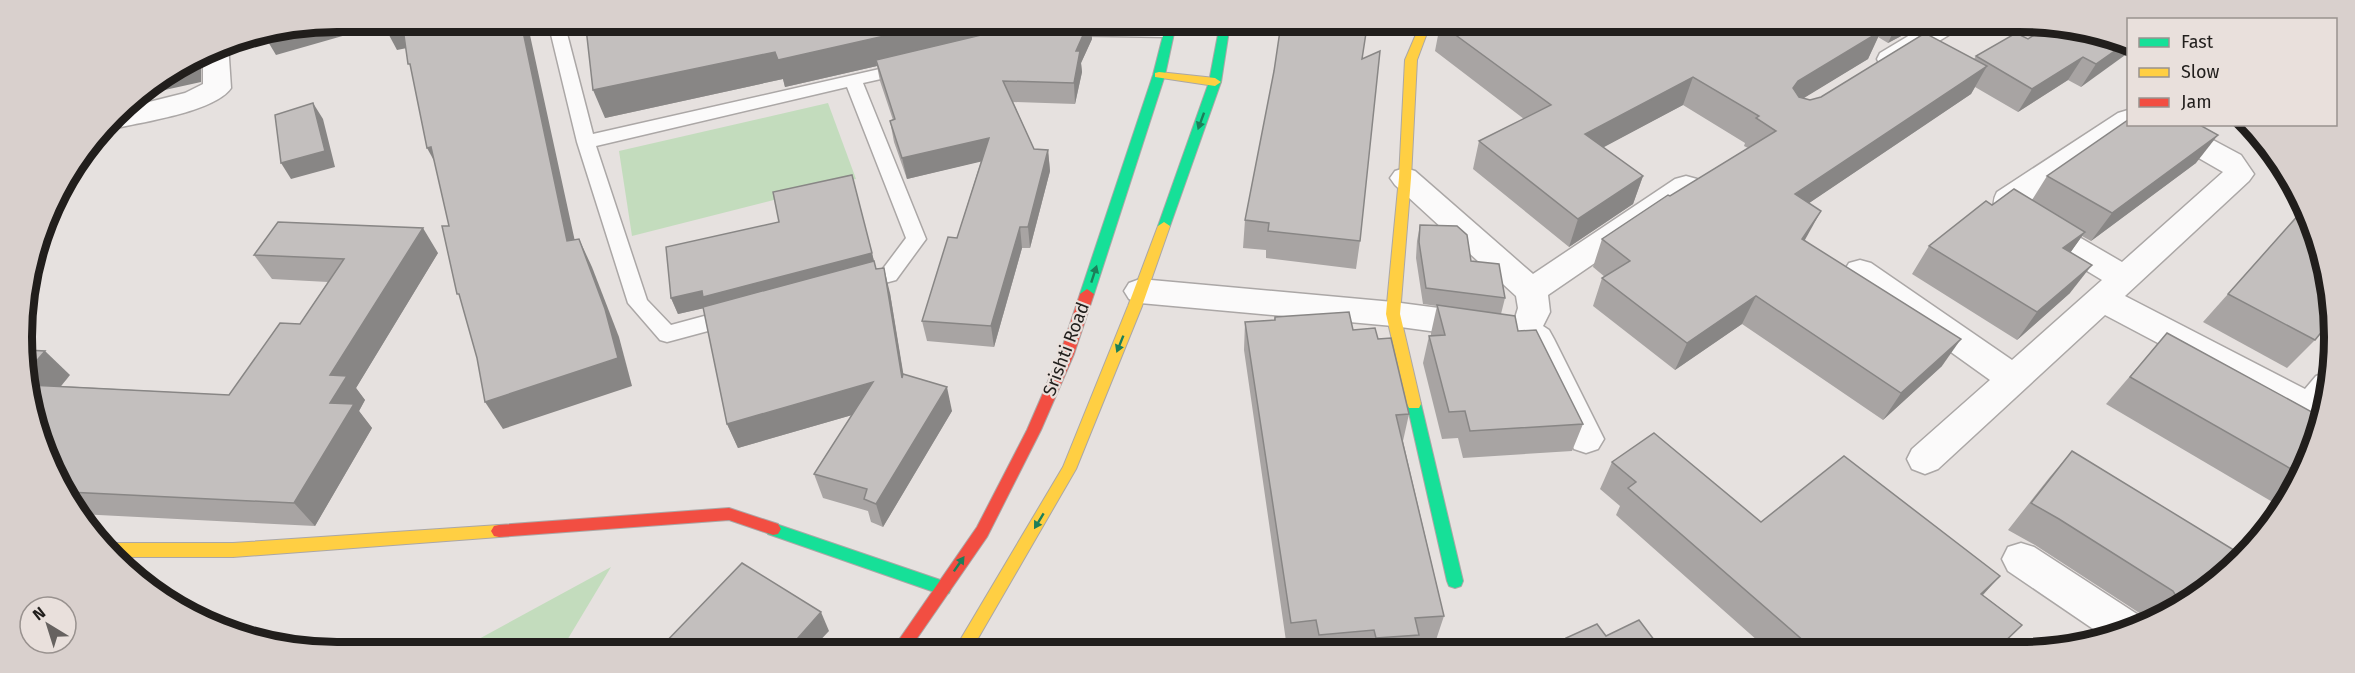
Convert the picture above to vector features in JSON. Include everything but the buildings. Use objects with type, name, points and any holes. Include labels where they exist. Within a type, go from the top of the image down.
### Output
[{"type":"main road","name":"Srishti Road","points":[[905,642],[982,532],[1038,434],[1067,354],[1159,75],[1169,32]]},
{"type":"main road","points":[[967,642],[1069,469],[1072,445],[1140,291],[1215,82],[1224,32]]},
{"type":"main road","points":[[1422,32],[1411,60],[1405,178],[1393,314],[1455,581]]},
{"type":"main road","points":[[1159,75],[1215,82]]},
{"type":"main road","points":[[119,550],[233,550],[729,514],[943,588]]},
{"type":"street","points":[[1878,59],[1933,32]]},
{"type":"street","points":[[125,117],[194,100],[217,88],[216,57]]},
{"type":"street","points":[[2127,120],[2008,199],[2009,210],[2113,288],[2317,400]]},
{"type":"street","points":[[1925,459],[2239,174],[2231,162],[2164,126]]},
{"type":"street","points":[[1405,178],[1531,291],[1536,306],[1535,313],[1524,331]]},
{"type":"street","points":[[1531,291],[1686,186]]},
{"type":"street","points":[[1860,272],[2013,378]]},
{"type":"street","points":[[1140,291],[1393,314],[1524,331],[1537,339],[1586,440]]},
{"type":"street","points":[[2021,559],[2119,624]]},
{"type":"lane","points":[[558,32],[586,142],[638,303],[667,334],[756,310]]},
{"type":"lane","points":[[1050,34],[1060,32]]},
{"type":"lane","points":[[586,142],[919,65]]},
{"type":"lane","points":[[845,286],[889,275],[916,239],[853,80]]},
{"type":"green space","points":[[828,103],[856,179],[632,236],[619,151]]},
{"type":"green space","points":[[611,567],[566,642],[473,642]]},
{"type":"traffic: fast","points":[[1087,294],[1159,75],[1169,32]]},
{"type":"traffic: fast","points":[[1164,226],[1215,82],[1224,32]]},
{"type":"traffic: fast","points":[[1414,404],[1455,581]]},
{"type":"traffic: fast","points":[[773,529],[943,588]]},
{"type":"traffic: slow","points":[[1414,404],[1393,314],[1405,178],[1411,60],[1422,32]]},
{"type":"traffic: slow","points":[[1159,75],[1215,82]]},
{"type":"traffic: slow","points":[[967,642],[1069,469],[1135,306],[1164,226]]},
{"type":"traffic: slow","points":[[119,550],[233,550],[499,531]]},
{"type":"traffic: jam","points":[[905,642],[982,532],[1034,430],[1067,354],[1087,294]]},
{"type":"traffic: jam","points":[[499,531],[729,514],[773,529]]}]
